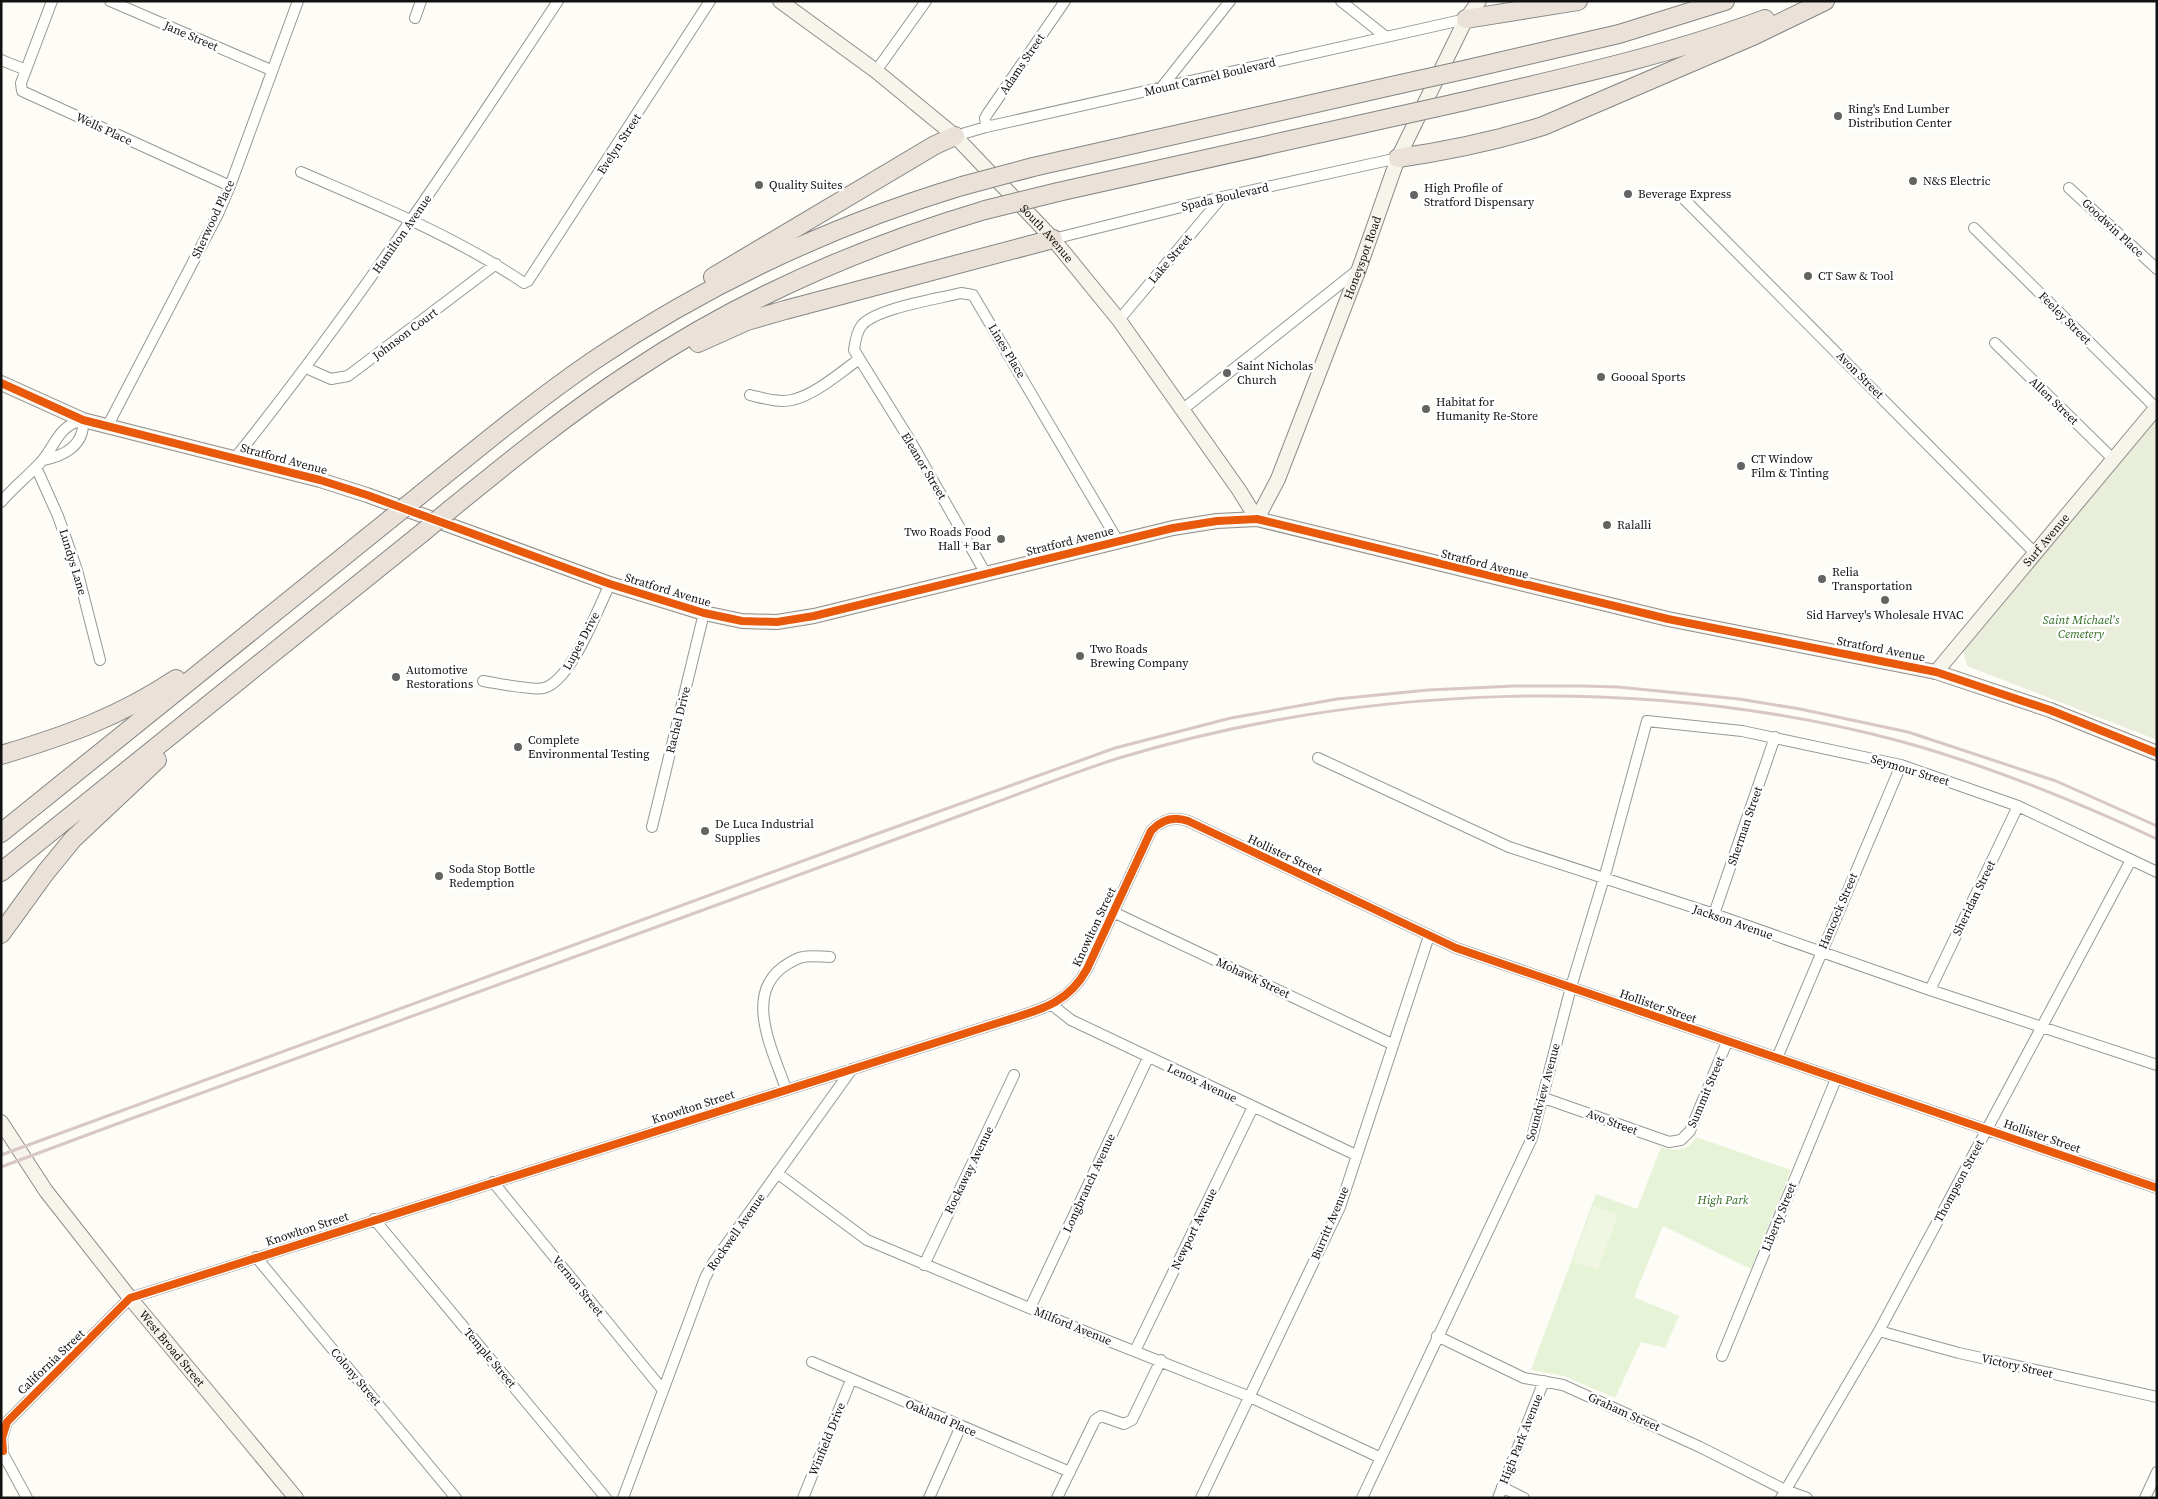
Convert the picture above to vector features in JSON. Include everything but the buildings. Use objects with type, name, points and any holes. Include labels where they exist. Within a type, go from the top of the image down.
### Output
[{"type":"highway","points":[[1500,1],[1506,8],[1517,11]]},
{"type":"highway","points":[[1466,19],[1578,1]]},
{"type":"highway","points":[[592,362],[656,320],[758,265],[864,219],[962,186],[1033,166],[1619,34],[1725,1]]},
{"type":"highway","points":[[1,872],[540,437],[602,392],[666,350],[766,295],[870,249],[985,210],[1452,104],[1659,54],[1732,31],[1807,1]]},
{"type":"highway","points":[[1398,158],[1444,152],[1543,126],[1755,35],[1825,1]]},
{"type":"highway","points":[[1,833],[529,408],[665,306],[935,145],[955,136]]},
{"type":"highway","points":[[602,392],[747,321],[1053,239]]},
{"type":"highway","points":[[1,755],[97,723],[127,709],[160,690],[271,615]]},
{"type":"highway","points":[[1,934],[46,872],[73,839],[282,645]]},
{"type":"main road","name":"Honeyspot Road","points":[[1258,519],[1276,485],[1359,269],[1398,158],[1466,19],[1479,1]]},
{"type":"main road","name":"South Avenue","points":[[783,2],[876,71],[955,136],[1053,239],[1119,320],[1258,519]]},
{"type":"main road","name":"Stratford Avenue","points":[[1,383],[83,420],[320,480],[367,495],[610,584],[704,613],[754,622],[793,621],[859,607],[1118,541],[1203,523],[1258,519],[1668,619],[1936,672],[2050,710],[2157,753]]},
{"type":"main road","name":"Surf Avenue","points":[[1936,672],[2156,407]]},
{"type":"main road","name":"West Broad Street","points":[[1,1122],[46,1191],[130,1298],[296,1498]]},
{"type":"street","points":[[1,60],[26,70],[52,1]]},
{"type":"street","name":"Jane Street","points":[[110,1],[271,70]]},
{"type":"street","name":"Sherwood Place","points":[[107,427],[218,214],[298,1]]},
{"type":"street","points":[[415,18],[421,1]]},
{"type":"street","name":"Hamilton Avenue","points":[[235,458],[306,368],[412,220],[558,1]]},
{"type":"street","name":"Evelyn Street","points":[[496,264],[524,283],[528,281],[626,133],[710,1]]},
{"type":"street","points":[[876,71],[926,1]]},
{"type":"street","name":"Adams Street","points":[[986,127],[988,113],[1065,1]]},
{"type":"street","points":[[1161,88],[1230,1]]},
{"type":"street","points":[[1341,1],[1386,37]]},
{"type":"street","name":"Mount Carmel Boulevard","points":[[955,136],[986,127],[1466,19]]},
{"type":"street","name":"Wells Place","points":[[26,70],[21,87],[25,93],[230,186]]},
{"type":"street","name":"Spada Boulevard","points":[[1053,239],[1222,197],[1398,158]]},
{"type":"street","points":[[301,172],[412,220],[496,264]]},
{"type":"street","name":"Goodwin Place","points":[[2069,188],[2157,268]]},
{"type":"street","name":"Lake Street","points":[[1119,320],[1222,197]]},
{"type":"street","name":"Avon Street","points":[[1683,198],[2036,552]]},
{"type":"street","name":"Feeley Street","points":[[1974,228],[2156,407]]},
{"type":"street","name":"Johnson Court","points":[[306,368],[331,379],[348,376],[496,264]]},
{"type":"street","points":[[1182,410],[1359,269]]},
{"type":"street","name":"Lines Place","points":[[858,360],[854,350],[855,339],[862,325],[875,314],[962,293],[973,295],[1118,541]]},
{"type":"street","name":"Allen Street","points":[[1995,343],[2113,459]]},
{"type":"street","points":[[750,395],[771,400],[791,400],[811,392],[858,360]]},
{"type":"street","name":"Eleanor Street","points":[[858,360],[910,442],[986,574]]},
{"type":"street","points":[[1,502],[39,464],[53,442],[67,426],[83,420],[82,433],[72,448],[58,457],[39,464]]},
{"type":"street","name":"Lundys Lane","points":[[39,464],[77,570],[100,660]]},
{"type":"street","name":"Lupes Drive","points":[[483,681],[543,688],[559,680],[569,668],[610,584]]},
{"type":"street","name":"Rachel Drive","points":[[652,827],[704,613]]},
{"type":"street","name":"Seymour Street","points":[[1647,721],[1742,731],[1900,765],[2018,806],[2157,872]]},
{"type":"street","name":"Soundview Avenue","points":[[1362,1498],[1532,1138],[1544,1098],[1571,987],[1604,878],[1647,721]]},
{"type":"street","name":"Sherman Street","points":[[1714,914],[1775,737]]},
{"type":"street","name":"Jackson Avenue","points":[[1318,758],[1509,847],[1714,914],[2041,1027],[2155,1062]]},
{"type":"street","name":"Hancock Street","points":[[1777,1058],[1900,765]]},
{"type":"street","name":"Sheridan Street","points":[[1930,990],[2018,806]]},
{"type":"street","name":"Hollister Street","points":[[1165,820],[1175,818],[1188,822],[1429,936],[1485,959],[2157,1188]]},
{"type":"street","name":"Knowlton Street","points":[[130,1298],[1052,1005],[1068,995],[1080,981],[1148,837],[1156,826],[1165,820]]},
{"type":"street","name":"Thompson Street","points":[[1783,1494],[1879,1331],[2131,860]]},
{"type":"street","name":"Mohawk Street","points":[[1114,912],[1392,1044]]},
{"type":"street","name":"Burritt Avenue","points":[[1201,1498],[1340,1207],[1429,936]]},
{"type":"street","points":[[786,1088],[766,1026],[763,1010],[765,992],[775,974],[793,961],[805,956],[830,957]]},
{"type":"street","name":"Lenox Avenue","points":[[1052,1005],[1071,1020],[1148,1058],[1356,1155]]},
{"type":"street","name":"Summit Street","points":[[1681,1140],[1690,1131],[1727,1042]]},
{"type":"street","name":"Longbranch Avenue","points":[[1030,1308],[1148,1058]]},
{"type":"street","name":"Rockwell Avenue","points":[[623,1498],[662,1389],[705,1278],[713,1263],[852,1069]]},
{"type":"street","name":"Rockaway Avenue","points":[[924,1265],[1014,1075]]},
{"type":"street","name":"Liberty Street","points":[[1722,1356],[1836,1079]]},
{"type":"street","name":"Avo Street","points":[[1544,1098],[1669,1142],[1681,1140]]},
{"type":"street","name":"Newport Avenue","points":[[1135,1351],[1253,1107]]},
{"type":"street","name":"Milford Avenue","points":[[778,1174],[867,1240],[924,1265],[1250,1397],[1381,1458]]},
{"type":"street","name":"Vernon Street","points":[[494,1182],[662,1389]]},
{"type":"street","name":"Temple Street","points":[[374,1219],[606,1498]]},
{"type":"street","name":"Colony Street","points":[[256,1257],[456,1498]]},
{"type":"street","name":"California Street","points":[[2,1450],[3,1434],[12,1416],[130,1298]]},
{"type":"street","name":"Victory Street","points":[[1879,1331],[1959,1353],[2157,1398]]},
{"type":"street","name":"Graham Street","points":[[1437,1336],[1524,1378],[1564,1385],[1692,1443],[1783,1494],[1806,1498]]},
{"type":"street","points":[[1057,1498],[1097,1418],[1105,1417],[1124,1424],[1132,1420],[1161,1360]]},
{"type":"street","name":"Oakland Place","points":[[812,1362],[1070,1472]]},
{"type":"street","name":"Winfield Drive","points":[[803,1498],[851,1380]]},
{"type":"street","name":"High Park Avenue","points":[[1498,1498],[1544,1381]]},
{"type":"street","points":[[929,1498],[961,1426]]},
{"type":"street","points":[[2,1450],[27,1498]]},
{"type":"street","points":[[2146,1498],[2157,1472]]},
{"type":"street","points":[[1502,1487],[1524,1498]]},
{"type":"green space","name":"Saint Michael's Cemetery","points":[[2157,417],[2157,740],[1967,666],[1963,651]]},
{"type":"green space","name":"High Park","points":[[1696,1137],[1791,1170],[1751,1269],[1663,1226],[1634,1297],[1679,1316],[1665,1348],[1641,1342],[1615,1398],[1564,1376],[1531,1370],[1596,1194],[1637,1209],[1661,1147],[1671,1150],[1685,1148]]},
{"type":"green space","points":[[1593,1206],[1618,1215],[1598,1270],[1573,1261]]},
{"type":"railway","points":[[1,1155],[1115,748],[1231,718],[1337,699],[1428,690],[1514,686],[1618,687],[1739,699],[1800,709],[1908,732],[2056,781],[2157,826]]},
{"type":"railway","points":[[1,1167],[1100,764],[1214,733],[1311,714],[1410,702],[1510,696],[1610,697],[1709,705],[1807,720],[1903,742],[1968,762],[2032,785],[2157,839]]},
{"type":"cycle path","points":[[1,383],[83,420],[320,480],[367,495],[610,584],[704,613],[742,621],[777,622],[814,616],[1173,528],[1217,521],[1257,519],[1668,619],[1936,672],[2050,710],[2157,753]]},
{"type":"cycle path","points":[[3,1451],[2,1438],[7,1422],[130,1298],[1029,1013],[1052,1004],[1071,990],[1087,969],[1151,831],[1164,821],[1173,819],[1188,821],[1456,948],[2157,1188]]},
{"type":"place","name":"Ring's End Lumber Distribution Center","points":[[1838,116]]},
{"type":"place","name":"N&S Electric","points":[[1913,181]]},
{"type":"place","name":"Quality Suites","points":[[759,185]]},
{"type":"place","name":"Beverage Express","points":[[1628,194]]},
{"type":"place","name":"High Profile of Stratford Dispensary","points":[[1414,195]]},
{"type":"place","name":"CT Saw & Tool","points":[[1808,276]]},
{"type":"place","name":"Saint Nicholas Church","points":[[1227,373]]},
{"type":"place","name":"Goooal Sports","points":[[1601,377]]},
{"type":"place","name":"Habitat for Humanity Re-Store","points":[[1426,409]]},
{"type":"place","name":"CT Window Film & Tinting","points":[[1741,466]]},
{"type":"place","name":"Ralalli","points":[[1607,525]]},
{"type":"place","name":"Two Roads Food Hall + Bar","points":[[1001,539]]},
{"type":"place","name":"Relia Transportation","points":[[1822,579]]},
{"type":"place","name":"Sid Harvey's Wholesale HVAC","points":[[1885,600]]},
{"type":"place","name":"Two Roads Brewing Company","points":[[1080,656]]},
{"type":"place","name":"Automotive Restorations","points":[[396,677]]},
{"type":"place","name":"Complete Environmental Testing","points":[[518,747]]},
{"type":"place","name":"De Luca Industrial Supplies","points":[[705,831]]},
{"type":"place","name":"Soda Stop Bottle Redemption","points":[[439,876]]}]
